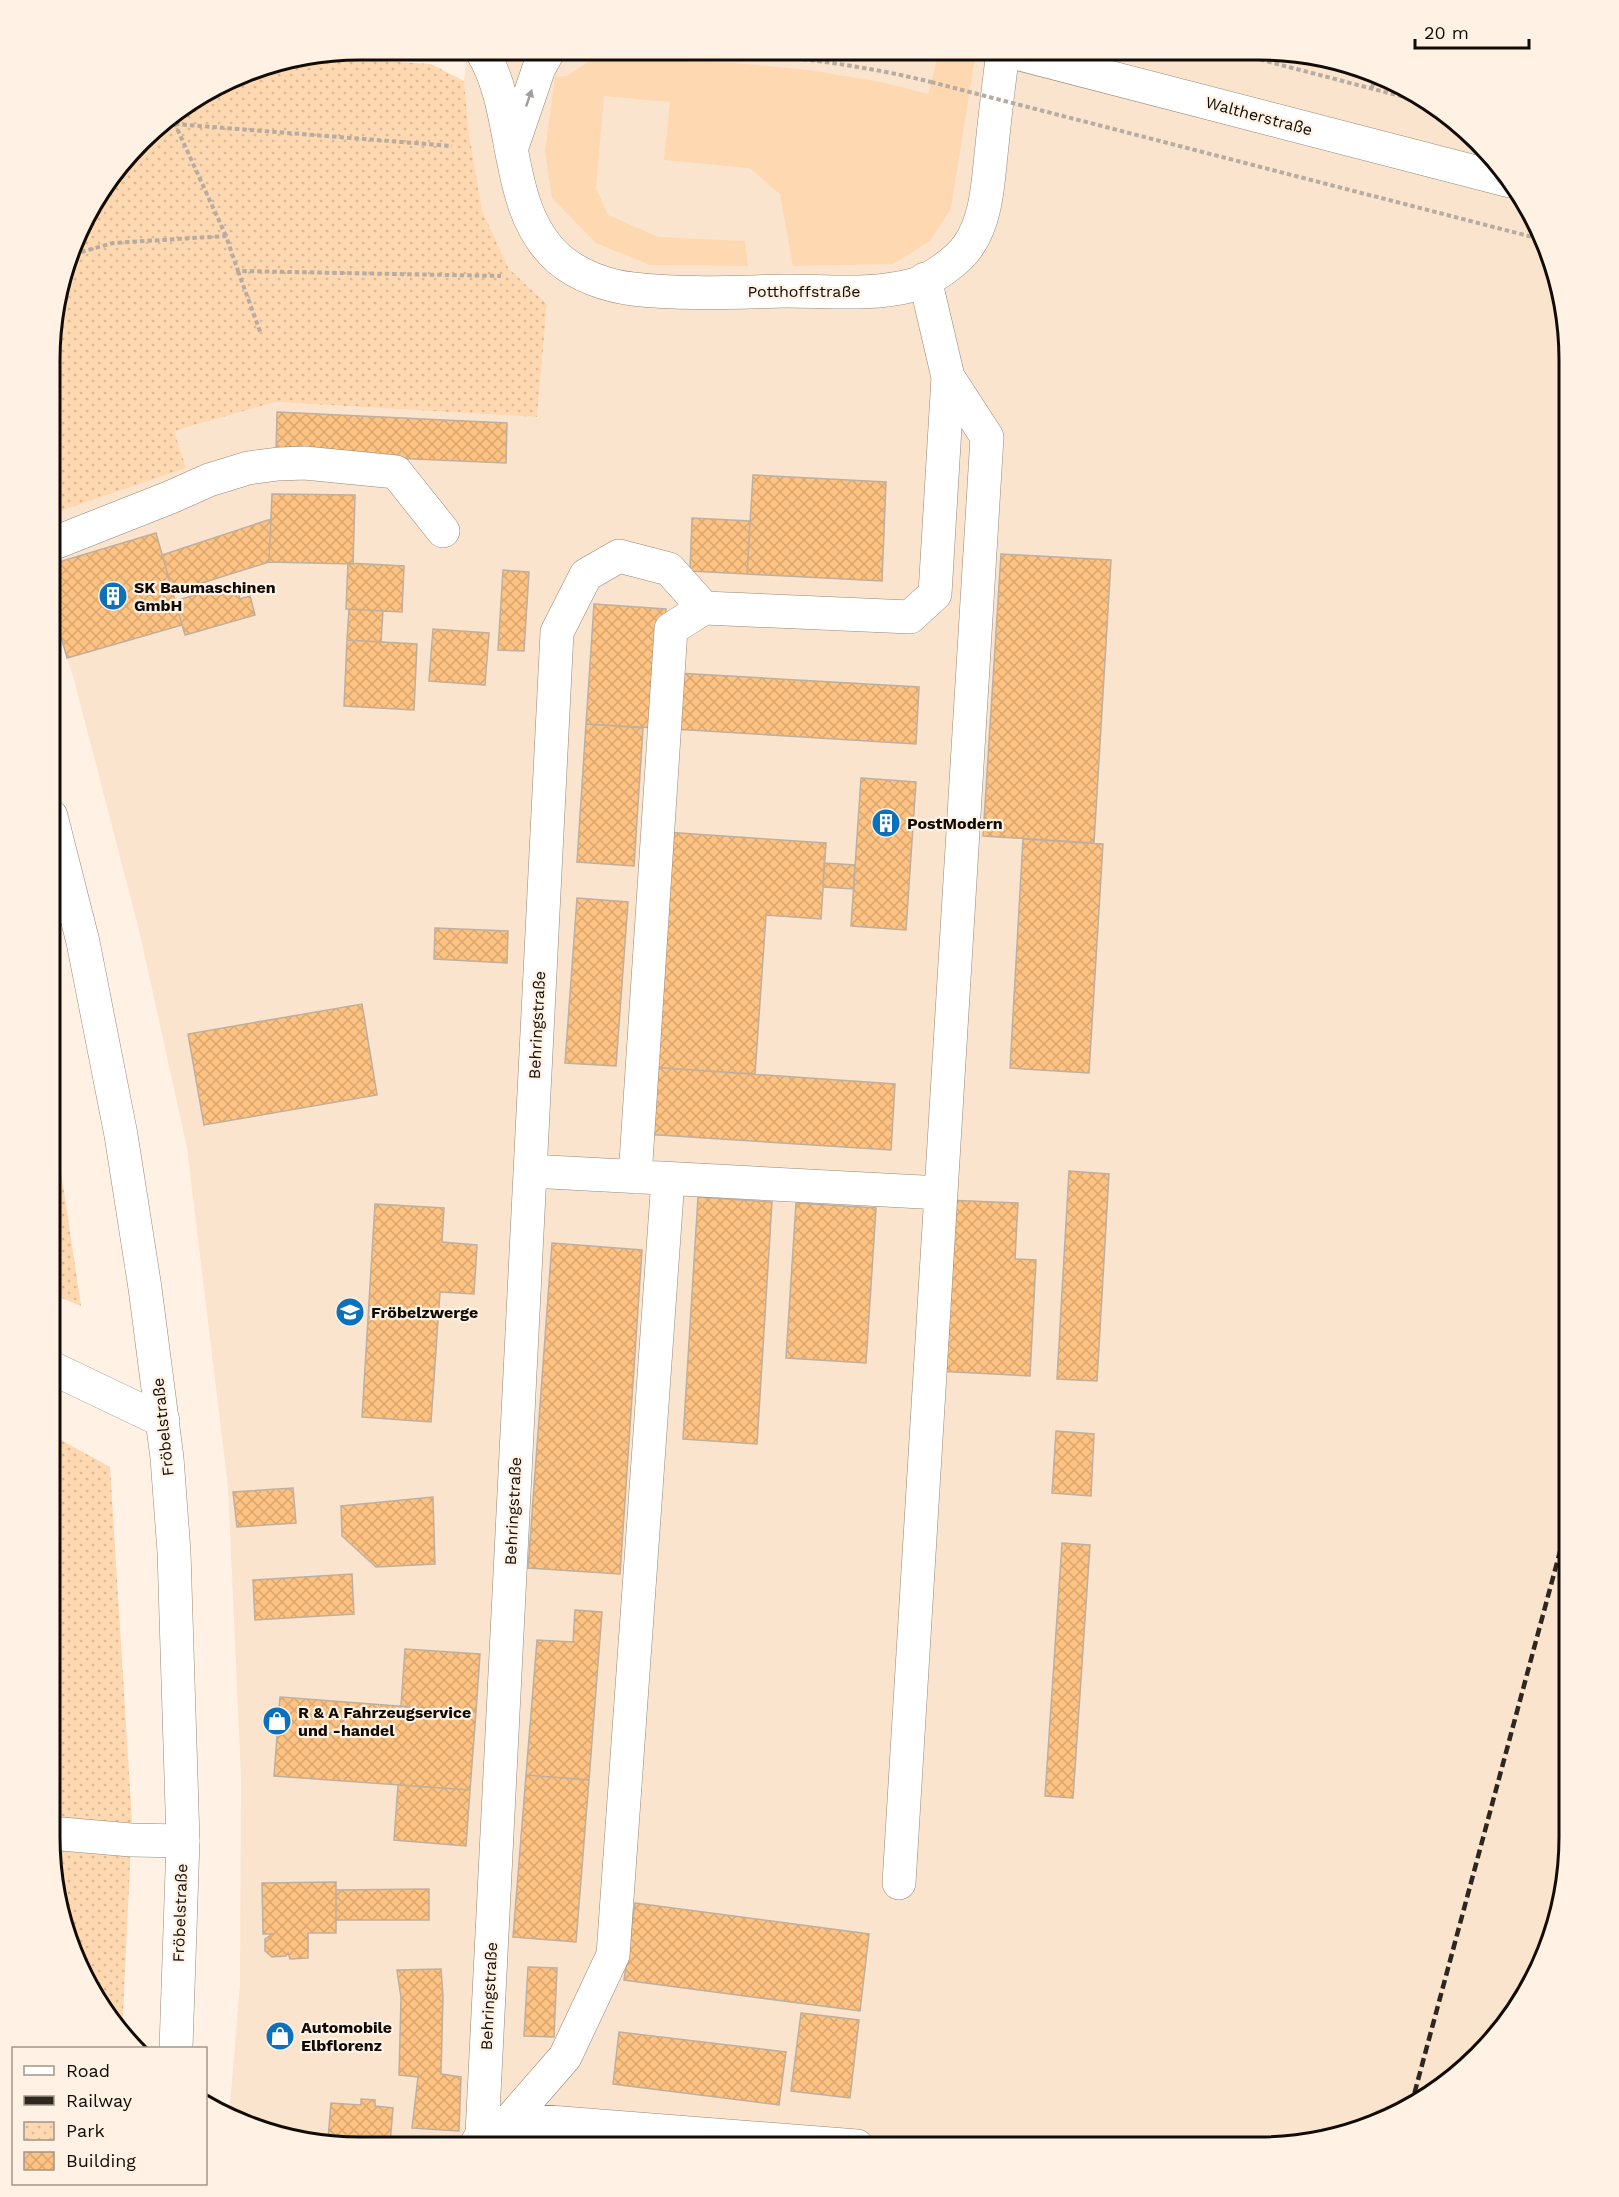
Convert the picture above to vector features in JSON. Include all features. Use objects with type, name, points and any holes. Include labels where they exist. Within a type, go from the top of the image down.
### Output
[{"type":"street","name":"Potthoffstraße","points":[[487,60],[491,66],[512,147],[519,189],[537,231],[558,258],[588,278],[632,289],[679,292],[880,291],[915,285],[945,268],[968,247],[982,219],[1002,60]]},
{"type":"street","name":"Potthoffstraße","points":[[512,147],[538,68],[543,60]]},
{"type":"street","name":"Waltherstraße","points":[[1042,60],[1498,179]]},
{"type":"street","points":[[635,1177],[671,629],[704,608],[910,617],[934,594],[948,377],[926,279]]},
{"type":"street","points":[[898,1883],[987,437],[948,377]]},
{"type":"street","points":[[60,541],[209,480],[248,468],[305,463],[396,472],[443,531]]},
{"type":"street","name":"Behringstraße","points":[[479,2137],[557,632],[586,575],[619,556],[669,569],[704,608]]},
{"type":"street","name":"Fröbelstraße","points":[[60,851],[83,942],[121,1135],[144,1277],[163,1421],[174,1551],[183,1841],[176,2047]]},
{"type":"street","points":[[530,1172],[941,1193]]},
{"type":"street","points":[[484,2137],[512,2119],[565,2057],[613,1955],[668,1179]]},
{"type":"street","points":[[60,1372],[163,1421]]},
{"type":"street","points":[[60,1834],[131,1840],[183,1841]]},
{"type":"street","points":[[512,2119],[742,2137]]},
{"type":"path","points":[[805,60],[890,72],[1532,237]]},
{"type":"path","points":[[1263,60],[1401,96]]},
{"type":"path","points":[[1372,88],[1373,83]]},
{"type":"path","points":[[261,334],[226,236],[176,124],[452,146]]},
{"type":"path","points":[[80,253],[113,243],[226,236]]},
{"type":"path","points":[[238,272],[501,276]]},
{"type":"shaded area","points":[[466,60],[1259,60],[1298,63],[1337,70],[1374,83],[1409,100],[1442,122],[1485,162],[1508,193],[1528,227],[1549,282],[1556,321],[1559,360],[1558,1857],[1553,1896],[1543,1934],[1528,1970],[1508,2004],[1485,2035],[1457,2063],[1426,2086],[1392,2106],[1337,2127],[1298,2134],[1259,2137],[360,2137],[321,2134],[282,2127],[230,2107],[240,1984],[241,1777],[228,1487],[187,1148],[140,934],[73,676],[60,637],[60,511],[185,468],[174,431],[275,402],[537,417],[547,304],[509,269],[482,211],[469,133],[464,81]]},
{"type":"green space","points":[[366,60],[431,64],[464,81],[469,133],[482,211],[509,269],[547,304],[537,417],[275,402],[174,431],[186,468],[60,511],[60,360],[66,301],[76,263],[91,227],[122,177],[162,134],[193,111],[227,91],[282,70],[321,63]]},
{"type":"green space","points":[[591,60],[735,63],[808,70],[881,82],[928,94],[937,60],[975,60],[951,208],[930,241],[893,264],[793,266],[780,194],[749,168],[664,160],[670,102],[604,96],[596,188],[608,215],[658,237],[745,241],[748,266],[650,265],[596,243],[552,198],[545,151],[555,77],[567,76]]},
{"type":"green space","points":[[60,1165],[81,1306],[60,1297]]},
{"type":"green space","points":[[60,1440],[110,1467],[132,1822],[123,2021],[100,1987],[83,1952],[70,1915],[63,1876],[60,1837]]},
{"type":"building","points":[[277,412],[507,423],[506,463],[276,453]]},
{"type":"building","points":[[753,475],[886,482],[882,581],[747,574]]},
{"type":"building","points":[[272,494],[355,495],[353,564],[269,562]]},
{"type":"building","points":[[692,518],[750,521],[747,574],[690,571]]},
{"type":"building","points":[[271,519],[269,562],[173,592],[162,555]]},
{"type":"building","name":"SK Baumaschinen GmbH","points":[[156,533],[182,625],[67,658],[60,633],[60,562]]},
{"type":"building","points":[[1001,554],[1111,560],[1094,843],[983,836]]},
{"type":"building","points":[[348,563],[404,566],[402,612],[346,609]]},
{"type":"building","points":[[503,570],[529,572],[524,651],[498,650]]},
{"type":"building","points":[[235,583],[240,599],[250,596],[255,615],[185,635],[175,601]]},
{"type":"building","points":[[594,604],[666,609],[658,728],[586,724]]},
{"type":"building","points":[[349,609],[383,611],[381,642],[347,640]]},
{"type":"building","points":[[433,629],[489,633],[485,685],[429,681]]},
{"type":"building","points":[[347,640],[417,644],[414,710],[344,706]]},
{"type":"building","points":[[677,673],[919,687],[916,744],[674,729]]},
{"type":"building","points":[[586,724],[643,728],[634,866],[577,862]]},
{"type":"building","name":"PostModern","points":[[861,778],[916,782],[906,930],[851,926]]},
{"type":"building","points":[[665,832],[826,843],[821,919],[766,915],[755,1074],[649,1067]]},
{"type":"building","points":[[1023,839],[1103,844],[1089,1073],[1010,1068]]},
{"type":"building","points":[[824,863],[855,865],[854,889],[823,887]]},
{"type":"building","points":[[577,898],[628,902],[616,1066],[565,1063]]},
{"type":"building","points":[[435,928],[508,931],[507,963],[434,959]]},
{"type":"building","points":[[362,1004],[377,1095],[204,1125],[188,1034]]},
{"type":"building","points":[[649,1067],[895,1084],[891,1150],[644,1134]]},
{"type":"building","points":[[1069,1171],[1109,1174],[1097,1381],[1057,1379]]},
{"type":"building","points":[[698,1197],[772,1202],[757,1444],[683,1439]]},
{"type":"building","points":[[945,1200],[1018,1203],[1015,1259],[1036,1260],[1030,1376],[936,1371]]},
{"type":"building","points":[[796,1203],[876,1208],[866,1363],[786,1358]]},
{"type":"building","name":"Fröbelzwerge","points":[[375,1204],[444,1208],[442,1242],[477,1245],[474,1294],[440,1292],[431,1422],[362,1417]]},
{"type":"building","points":[[552,1243],[642,1250],[620,1574],[528,1568]]},
{"type":"building","points":[[1056,1431],[1094,1434],[1091,1496],[1052,1493]]},
{"type":"building","points":[[293,1488],[296,1523],[237,1527],[233,1492]]},
{"type":"building","points":[[433,1497],[435,1564],[376,1567],[342,1536],[341,1506]]},
{"type":"building","points":[[1062,1543],[1090,1545],[1073,1798],[1045,1796]]},
{"type":"building","points":[[352,1574],[354,1614],[255,1620],[253,1580]]},
{"type":"building","points":[[575,1610],[602,1612],[589,1780],[526,1775],[537,1640],[573,1642]]},
{"type":"building","points":[[405,1649],[480,1654],[476,1712],[401,1706]]},
{"type":"building","points":[[280,1697],[476,1712],[470,1790],[274,1776]]},
{"type":"building","points":[[526,1775],[589,1780],[576,1942],[513,1937]]},
{"type":"building","points":[[398,1785],[470,1790],[466,1846],[394,1840]]},
{"type":"building","points":[[336,1882],[336,1933],[308,1933],[308,1958],[290,1959],[288,1953],[286,1956],[272,1957],[265,1951],[265,1939],[272,1934],[263,1934],[262,1883]]},
{"type":"building","points":[[429,1889],[429,1920],[336,1920],[336,1890]]},
{"type":"building","points":[[635,1903],[869,1934],[860,2011],[624,1980]]},
{"type":"building","points":[[528,1967],[557,1968],[554,2037],[524,2036]]},
{"type":"building","points":[[441,1969],[443,1996],[441,2074],[461,2077],[459,2131],[412,2128],[418,2077],[399,2075],[401,1998],[397,1970]]},
{"type":"building","points":[[801,2013],[859,2020],[850,2098],[791,2091]]},
{"type":"building","points":[[619,2032],[786,2052],[779,2105],[613,2084]]},
{"type":"building","points":[[361,2099],[375,2100],[375,2106],[393,2108],[391,2137],[328,2135],[331,2103],[361,2105]]},
{"type":"railway","points":[[1414,2094],[1559,1555]]},
{"type":"place","name":"SK Baumaschinen GmbH","points":[[113,596]]},
{"type":"place","name":"PostModern","points":[[886,823]]},
{"type":"place","name":"Fröbelzwerge","points":[[350,1312]]},
{"type":"place","name":"R & A Fahrzeugservice und -handel","points":[[277,1721]]},
{"type":"place","name":"Automobile Elbflorenz","points":[[280,2036]]}]
